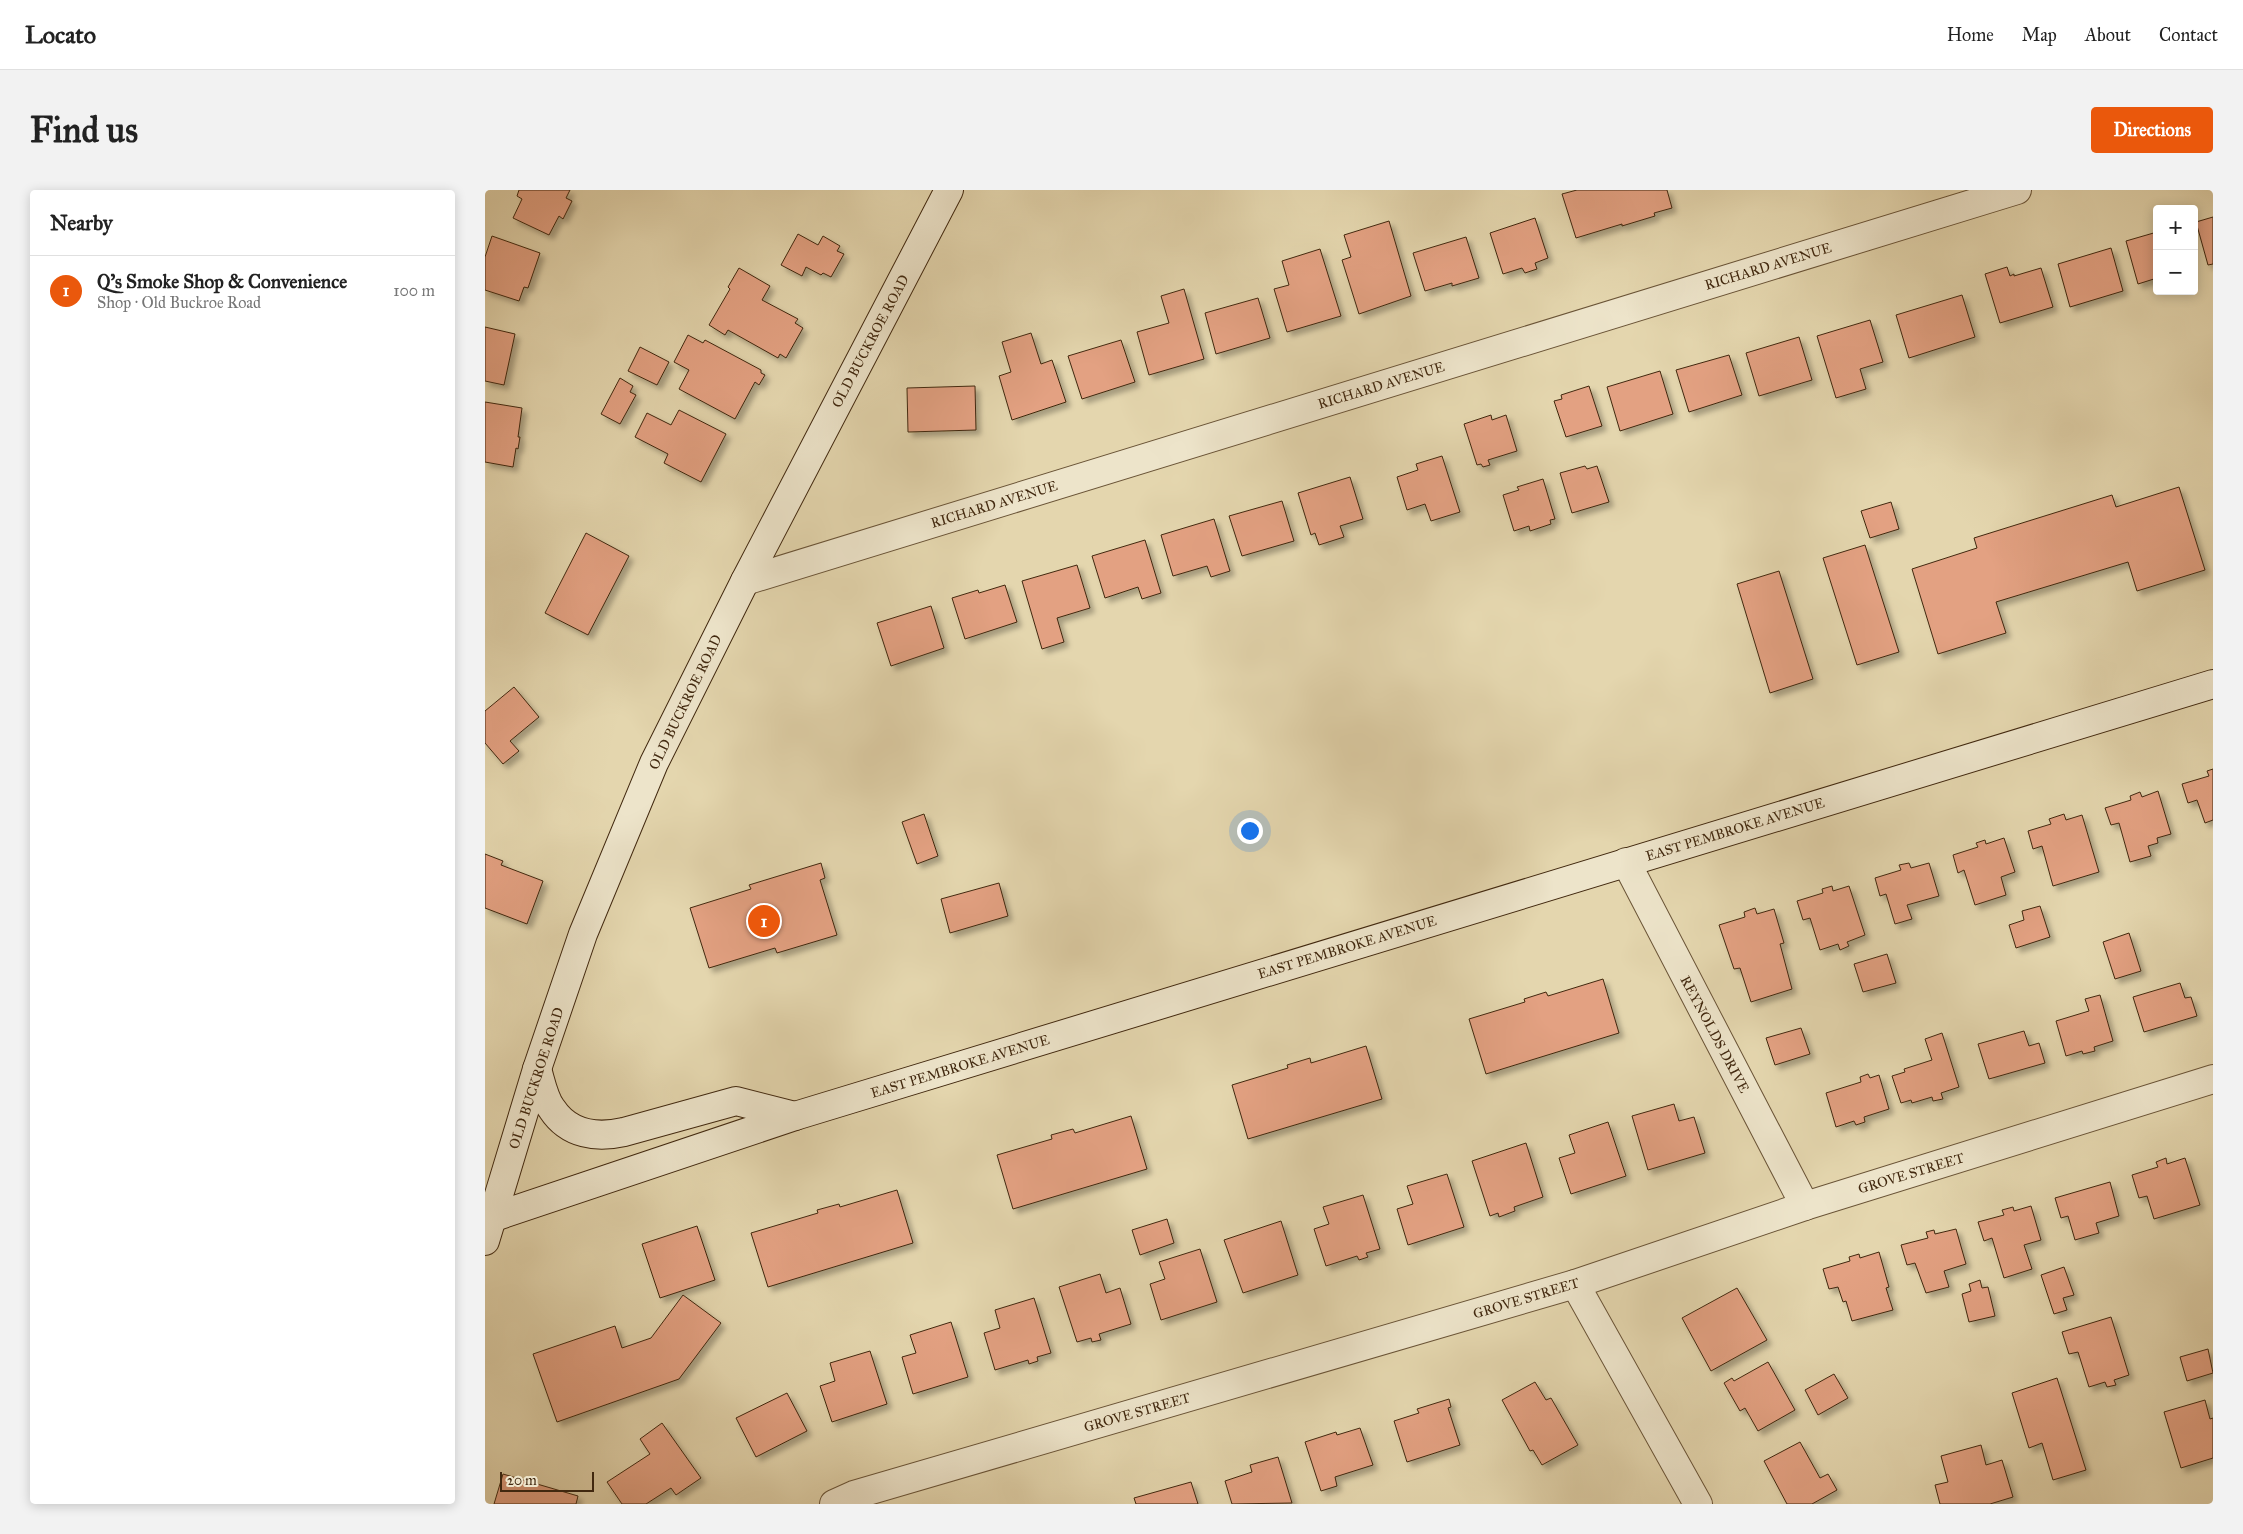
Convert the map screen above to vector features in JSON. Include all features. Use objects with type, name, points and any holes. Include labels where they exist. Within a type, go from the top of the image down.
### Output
[{"type":"street","name":"OLD BUCKROE ROAD","points":[[487,1226],[583,934],[654,763],[745,581],[949,190]]},
{"type":"street","name":"RICHARD AVENUE","points":[[745,581],[2017,190]]},
{"type":"street","name":"EAST PEMBROKE AVENUE","points":[[487,1226],[795,1116],[2213,684]]},
{"type":"street","name":"REYNOLDS DRIVE","points":[[1626,862],[1805,1206]]},
{"type":"street","points":[[537,1070],[551,1108],[571,1128],[589,1135],[607,1136],[736,1101],[795,1116]]},
{"type":"street","name":"GROVE STREET","points":[[834,1504],[854,1495],[1575,1284],[1805,1206],[2213,1079]]},
{"type":"street","points":[[1575,1284],[1698,1504]]},
{"type":"building","points":[[519,190],[570,190],[566,198],[572,201],[563,219],[559,216],[549,235],[513,218],[522,199],[517,196]]},
{"type":"building","points":[[1577,190],[1667,190],[1672,208],[1654,213],[1655,216],[1576,238],[1562,194]]},
{"type":"building","points":[[2213,217],[2213,264],[2208,265],[2198,229],[2198,221]]},
{"type":"building","points":[[1535,218],[1548,258],[1535,263],[1537,269],[1525,273],[1522,268],[1503,274],[1490,233]]},
{"type":"building","points":[[1389,221],[1411,296],[1359,314],[1342,260],[1351,257],[1344,235]]},
{"type":"building","points":[[2153,233],[2153,279],[2138,284],[2126,241]]},
{"type":"building","points":[[798,234],[818,245],[823,236],[840,246],[837,251],[844,254],[831,277],[823,273],[821,275],[806,267],[802,276],[781,265]]},
{"type":"building","points":[[492,236],[540,253],[528,288],[524,287],[519,301],[485,290],[485,257]]},
{"type":"building","points":[[1466,237],[1479,278],[1425,291],[1413,253]]},
{"type":"building","points":[[2111,248],[2123,291],[2070,307],[2058,264]]},
{"type":"building","points":[[1320,249],[1341,316],[1287,332],[1274,289],[1289,285],[1282,261]]},
{"type":"building","points":[[2007,267],[2010,276],[2041,268],[2053,307],[2000,323],[1985,274]]},
{"type":"building","points":[[739,268],[770,286],[762,300],[798,319],[795,323],[803,328],[786,358],[780,354],[778,358],[728,330],[725,335],[709,325],[730,289],[728,287]]},
{"type":"building","points":[[1184,289],[1204,359],[1149,375],[1137,332],[1169,323],[1161,296]]},
{"type":"building","points":[[1962,295],[1975,337],[1909,358],[1896,315]]},
{"type":"building","points":[[1258,298],[1270,338],[1216,354],[1205,313]]},
{"type":"building","points":[[1870,320],[1883,362],[1860,369],[1866,389],[1836,398],[1817,336]]},
{"type":"building","points":[[485,327],[515,334],[504,385],[485,381]]},
{"type":"building","points":[[1031,333],[1041,364],[1052,360],[1066,402],[1012,420],[999,376],[1011,372],[1002,342]]},
{"type":"building","points":[[688,335],[703,343],[705,340],[761,370],[761,373],[765,375],[759,385],[755,382],[735,419],[679,389],[689,370],[674,362]]},
{"type":"building","points":[[1799,337],[1812,380],[1759,396],[1746,353]]},
{"type":"building","points":[[1121,340],[1135,382],[1082,399],[1068,356]]},
{"type":"building","points":[[640,347],[669,362],[657,385],[628,371]]},
{"type":"building","points":[[1729,355],[1742,395],[1689,412],[1676,370]]},
{"type":"building","points":[[1660,371],[1673,414],[1620,431],[1607,387]]},
{"type":"building","points":[[620,378],[633,386],[630,392],[636,395],[620,424],[601,414]]},
{"type":"building","points":[[975,386],[976,430],[908,432],[907,388]]},
{"type":"building","points":[[1589,386],[1602,426],[1566,437],[1554,401],[1562,399],[1561,395]]},
{"type":"building","points":[[485,402],[522,408],[518,437],[520,437],[513,467],[485,462]]},
{"type":"building","points":[[679,410],[726,434],[701,482],[664,463],[668,454],[635,437],[647,413],[671,425]]},
{"type":"building","points":[[1491,415],[1492,420],[1506,415],[1517,451],[1488,460],[1490,465],[1483,467],[1481,464],[1477,465],[1464,424]]},
{"type":"building","points":[[1442,456],[1460,512],[1431,521],[1425,504],[1407,510],[1397,477],[1418,470],[1416,464]]},
{"type":"building","points":[[1585,466],[1587,469],[1597,466],[1609,502],[1572,513],[1560,473]]},
{"type":"building","points":[[1350,477],[1363,519],[1340,526],[1344,537],[1319,545],[1315,533],[1311,535],[1298,493]]},
{"type":"building","points":[[1543,479],[1555,519],[1550,520],[1551,524],[1530,531],[1529,526],[1514,531],[1503,495],[1519,490],[1517,487]]},
{"type":"building","points":[[2179,487],[2205,570],[2137,591],[2128,562],[1996,602],[2006,633],[1938,654],[1912,569],[1977,548],[1974,538],[2112,495],[2116,507]]},
{"type":"building","points":[[1282,501],[1294,541],[1242,556],[1229,516]]},
{"type":"building","points":[[1891,502],[1899,529],[1870,538],[1861,511]]},
{"type":"building","points":[[1214,519],[1230,571],[1211,577],[1207,566],[1173,576],[1161,535]]},
{"type":"building","points":[[586,533],[629,556],[588,635],[545,613]]},
{"type":"building","points":[[1145,540],[1161,593],[1142,599],[1138,587],[1105,598],[1092,556]]},
{"type":"building","points":[[1865,545],[1899,652],[1857,665],[1823,558]]},
{"type":"building","points":[[1077,565],[1090,608],[1057,618],[1064,642],[1042,649],[1022,581]]},
{"type":"building","points":[[1779,571],[1813,679],[1770,693],[1737,584]]},
{"type":"building","points":[[1005,585],[1017,622],[965,639],[952,598],[978,590],[979,593]]},
{"type":"building","points":[[931,606],[944,648],[891,666],[877,623]]},
{"type":"building","points":[[514,687],[539,717],[510,741],[519,751],[503,764],[485,743],[485,711]]},
{"type":"building","points":[[2213,769],[2213,820],[2205,823],[2197,800],[2188,803],[2182,784],[2209,776],[2207,771]]},
{"type":"building","points":[[2158,791],[2171,834],[2157,838],[2158,843],[2148,846],[2151,856],[2130,862],[2119,823],[2111,825],[2105,808],[2131,800],[2130,796],[2140,792],[2142,797]]},
{"type":"building","points":[[924,814],[938,856],[917,864],[902,822]]},
{"type":"building","points":[[2064,814],[2066,820],[2082,815],[2099,872],[2053,886],[2042,846],[2033,849],[2028,831],[2051,824],[2049,819]]},
{"type":"building","points":[[2004,838],[2015,872],[2001,877],[2006,895],[1975,905],[1964,870],[1958,873],[1953,855],[1978,847],[1976,843],[1985,840],[1986,844]]},
{"type":"building","points":[[485,854],[503,861],[501,865],[543,881],[527,924],[485,908]]},
{"type":"building","points":[[821,863],[825,878],[820,880],[837,935],[777,953],[775,948],[709,968],[690,908],[751,889],[749,885]]},
{"type":"building","points":[[1909,863],[1911,868],[1929,863],[1939,896],[1907,905],[1912,919],[1895,924],[1886,894],[1880,896],[1875,878],[1901,870],[1899,865]]},
{"type":"building","points":[[999,883],[1008,916],[950,933],[941,899]]},
{"type":"building","points":[[1832,886],[1833,891],[1849,886],[1865,935],[1847,942],[1849,946],[1840,950],[1838,944],[1820,950],[1810,918],[1803,920],[1797,901],[1823,893],[1822,889]]},
{"type":"building","points":[[2040,906],[2050,937],[2016,948],[2009,925],[2024,920],[2022,911]]},
{"type":"building","points":[[1755,908],[1757,914],[1774,909],[1784,943],[1780,944],[1792,989],[1751,1002],[1740,968],[1734,969],[1719,925],[1745,917],[1744,912]]},
{"type":"building","points":[[2129,933],[2141,971],[2115,979],[2103,942]]},
{"type":"building","points":[[1887,954],[1896,983],[1863,992],[1854,964]]},
{"type":"building","points":[[1603,979],[1619,1033],[1486,1074],[1469,1019],[1525,1002],[1524,999],[1546,992],[1548,996]]},
{"type":"building","points":[[2180,983],[2185,998],[2191,997],[2197,1016],[2144,1032],[2133,997]]},
{"type":"building","points":[[2100,995],[2113,1041],[2094,1047],[2095,1051],[2083,1054],[2082,1051],[2066,1056],[2056,1021],[2089,1011],[2085,999]]},
{"type":"building","points":[[1801,1028],[1810,1054],[1775,1065],[1766,1038]]},
{"type":"building","points":[[2024,1031],[2029,1046],[2039,1043],[2045,1063],[1989,1079],[1978,1044]]},
{"type":"building","points":[[1942,1033],[1959,1087],[1941,1093],[1943,1099],[1933,1101],[1932,1097],[1912,1103],[1911,1100],[1901,1103],[1892,1076],[1905,1072],[1904,1069],[1932,1060],[1925,1039]]},
{"type":"building","points":[[1366,1046],[1382,1099],[1248,1139],[1232,1085],[1288,1068],[1287,1065],[1310,1058],[1311,1063]]},
{"type":"building","points":[[1868,1074],[1870,1078],[1879,1075],[1889,1109],[1864,1117],[1865,1122],[1856,1125],[1854,1121],[1836,1127],[1826,1093],[1861,1082],[1860,1077]]},
{"type":"building","points":[[1674,1104],[1679,1121],[1694,1117],[1705,1153],[1648,1170],[1632,1116]]},
{"type":"building","points":[[1131,1116],[1147,1169],[1013,1209],[997,1155],[1052,1139],[1051,1135],[1073,1129],[1075,1133]]},
{"type":"building","points":[[1608,1122],[1626,1176],[1571,1194],[1559,1158],[1575,1153],[1569,1135]]},
{"type":"building","points":[[1526,1143],[1543,1197],[1514,1207],[1515,1211],[1499,1217],[1498,1213],[1490,1216],[1472,1161]]},
{"type":"building","points":[[2166,1158],[2167,1164],[2185,1158],[2200,1205],[2154,1219],[2147,1196],[2139,1198],[2132,1175],[2158,1167],[2156,1162]]},
{"type":"building","points":[[1447,1174],[1464,1227],[1408,1245],[1397,1209],[1413,1204],[1407,1186]]},
{"type":"building","points":[[2110,1182],[2119,1216],[2096,1223],[2099,1233],[2075,1240],[2068,1216],[2061,1218],[2055,1198]]},
{"type":"building","points":[[897,1190],[913,1243],[768,1287],[751,1233],[818,1213],[817,1210],[839,1204],[840,1207]]},
{"type":"building","points":[[1363,1195],[1380,1249],[1366,1253],[1368,1257],[1359,1260],[1357,1256],[1326,1266],[1314,1229],[1329,1224],[1323,1207]]},
{"type":"building","points":[[2031,1206],[2041,1240],[2024,1245],[2032,1269],[2004,1278],[1992,1238],[1984,1241],[1978,1222],[2004,1215],[2002,1210],[2013,1207],[2014,1211]]},
{"type":"building","points":[[1167,1219],[1174,1243],[1140,1255],[1132,1230]]},
{"type":"building","points":[[1281,1221],[1298,1275],[1243,1293],[1224,1240]]},
{"type":"building","points":[[697,1226],[715,1280],[660,1298],[642,1244]]},
{"type":"building","points":[[1956,1229],[1966,1264],[1944,1271],[1949,1287],[1926,1293],[1915,1263],[1907,1265],[1901,1245],[1928,1238],[1926,1232],[1934,1230],[1935,1234]]},
{"type":"building","points":[[1200,1249],[1217,1302],[1161,1320],[1150,1284],[1165,1279],[1159,1262]]},
{"type":"building","points":[[1879,1252],[1889,1287],[1886,1288],[1893,1310],[1852,1321],[1846,1301],[1843,1302],[1838,1287],[1829,1289],[1823,1269],[1850,1261],[1849,1257],[1859,1254],[1860,1258]]},
{"type":"building","points":[[2064,1267],[2074,1295],[2063,1298],[2067,1310],[2054,1314],[2041,1275]]},
{"type":"building","points":[[1100,1274],[1106,1293],[1120,1288],[1131,1324],[1099,1334],[1101,1340],[1092,1342],[1091,1338],[1077,1342],[1059,1287]]},
{"type":"building","points":[[1980,1280],[1982,1288],[1988,1287],[1995,1316],[1969,1322],[1962,1294],[1971,1291],[1969,1284]]},
{"type":"building","points":[[1737,1288],[1767,1340],[1711,1371],[1682,1318]]},
{"type":"building","points":[[683,1295],[721,1323],[679,1379],[557,1422],[533,1354],[615,1326],[622,1348],[651,1338]]},
{"type":"building","points":[[1034,1298],[1051,1353],[1037,1357],[1038,1361],[1029,1364],[1028,1360],[995,1370],[984,1333],[1000,1328],[995,1310]]},
{"type":"building","points":[[2111,1317],[2129,1375],[2114,1380],[2116,1385],[2107,1387],[2105,1382],[2089,1387],[2078,1352],[2069,1354],[2062,1332]]},
{"type":"building","points":[[951,1322],[968,1377],[913,1394],[902,1357],[916,1353],[910,1335]]},
{"type":"building","points":[[2208,1349],[2213,1373],[2187,1381],[2180,1357]]},
{"type":"building","points":[[870,1351],[887,1404],[832,1422],[820,1386],[835,1381],[830,1363]]},
{"type":"building","points":[[1768,1362],[1795,1410],[1758,1431],[1745,1408],[1740,1411],[1724,1383],[1732,1378],[1734,1381]]},
{"type":"building","points":[[1834,1374],[1848,1398],[1818,1415],[1805,1390]]},
{"type":"building","points":[[2057,1378],[2086,1470],[2053,1480],[2042,1443],[2029,1448],[2012,1393]]},
{"type":"building","points":[[1535,1382],[1546,1400],[1551,1398],[1578,1445],[1542,1465],[1533,1450],[1530,1451],[1502,1400]]},
{"type":"building","points":[[787,1393],[807,1431],[756,1457],[736,1418]]},
{"type":"building","points":[[1449,1399],[1451,1407],[1448,1408],[1460,1445],[1407,1462],[1394,1421],[1419,1413],[1417,1409]]},
{"type":"building","points":[[2205,1400],[2210,1419],[2213,1418],[2213,1458],[2181,1468],[2164,1412]]},
{"type":"building","points":[[662,1423],[701,1478],[676,1495],[671,1488],[646,1504],[622,1504],[607,1482],[650,1454],[640,1439]]},
{"type":"building","points":[[1360,1428],[1373,1465],[1335,1477],[1337,1486],[1321,1491],[1305,1442],[1336,1432],[1337,1435]]},
{"type":"building","points":[[1800,1442],[1820,1478],[1828,1474],[1837,1490],[1812,1504],[1787,1504],[1764,1461]]},
{"type":"building","points":[[1981,1445],[1986,1465],[2002,1460],[2013,1497],[1990,1504],[1940,1504],[1935,1485],[1948,1482],[1941,1456]]},
{"type":"building","points":[[1278,1457],[1292,1503],[1232,1504],[1225,1481],[1252,1472],[1250,1465]]},
{"type":"building","points":[[503,1474],[578,1496],[576,1504],[494,1504]]},
{"type":"building","points":[[1191,1482],[1198,1504],[1136,1504],[1134,1498]]},
{"type":"place","name":"Q’s Smoke Shop & Convenience","points":[[764,921]]}]
